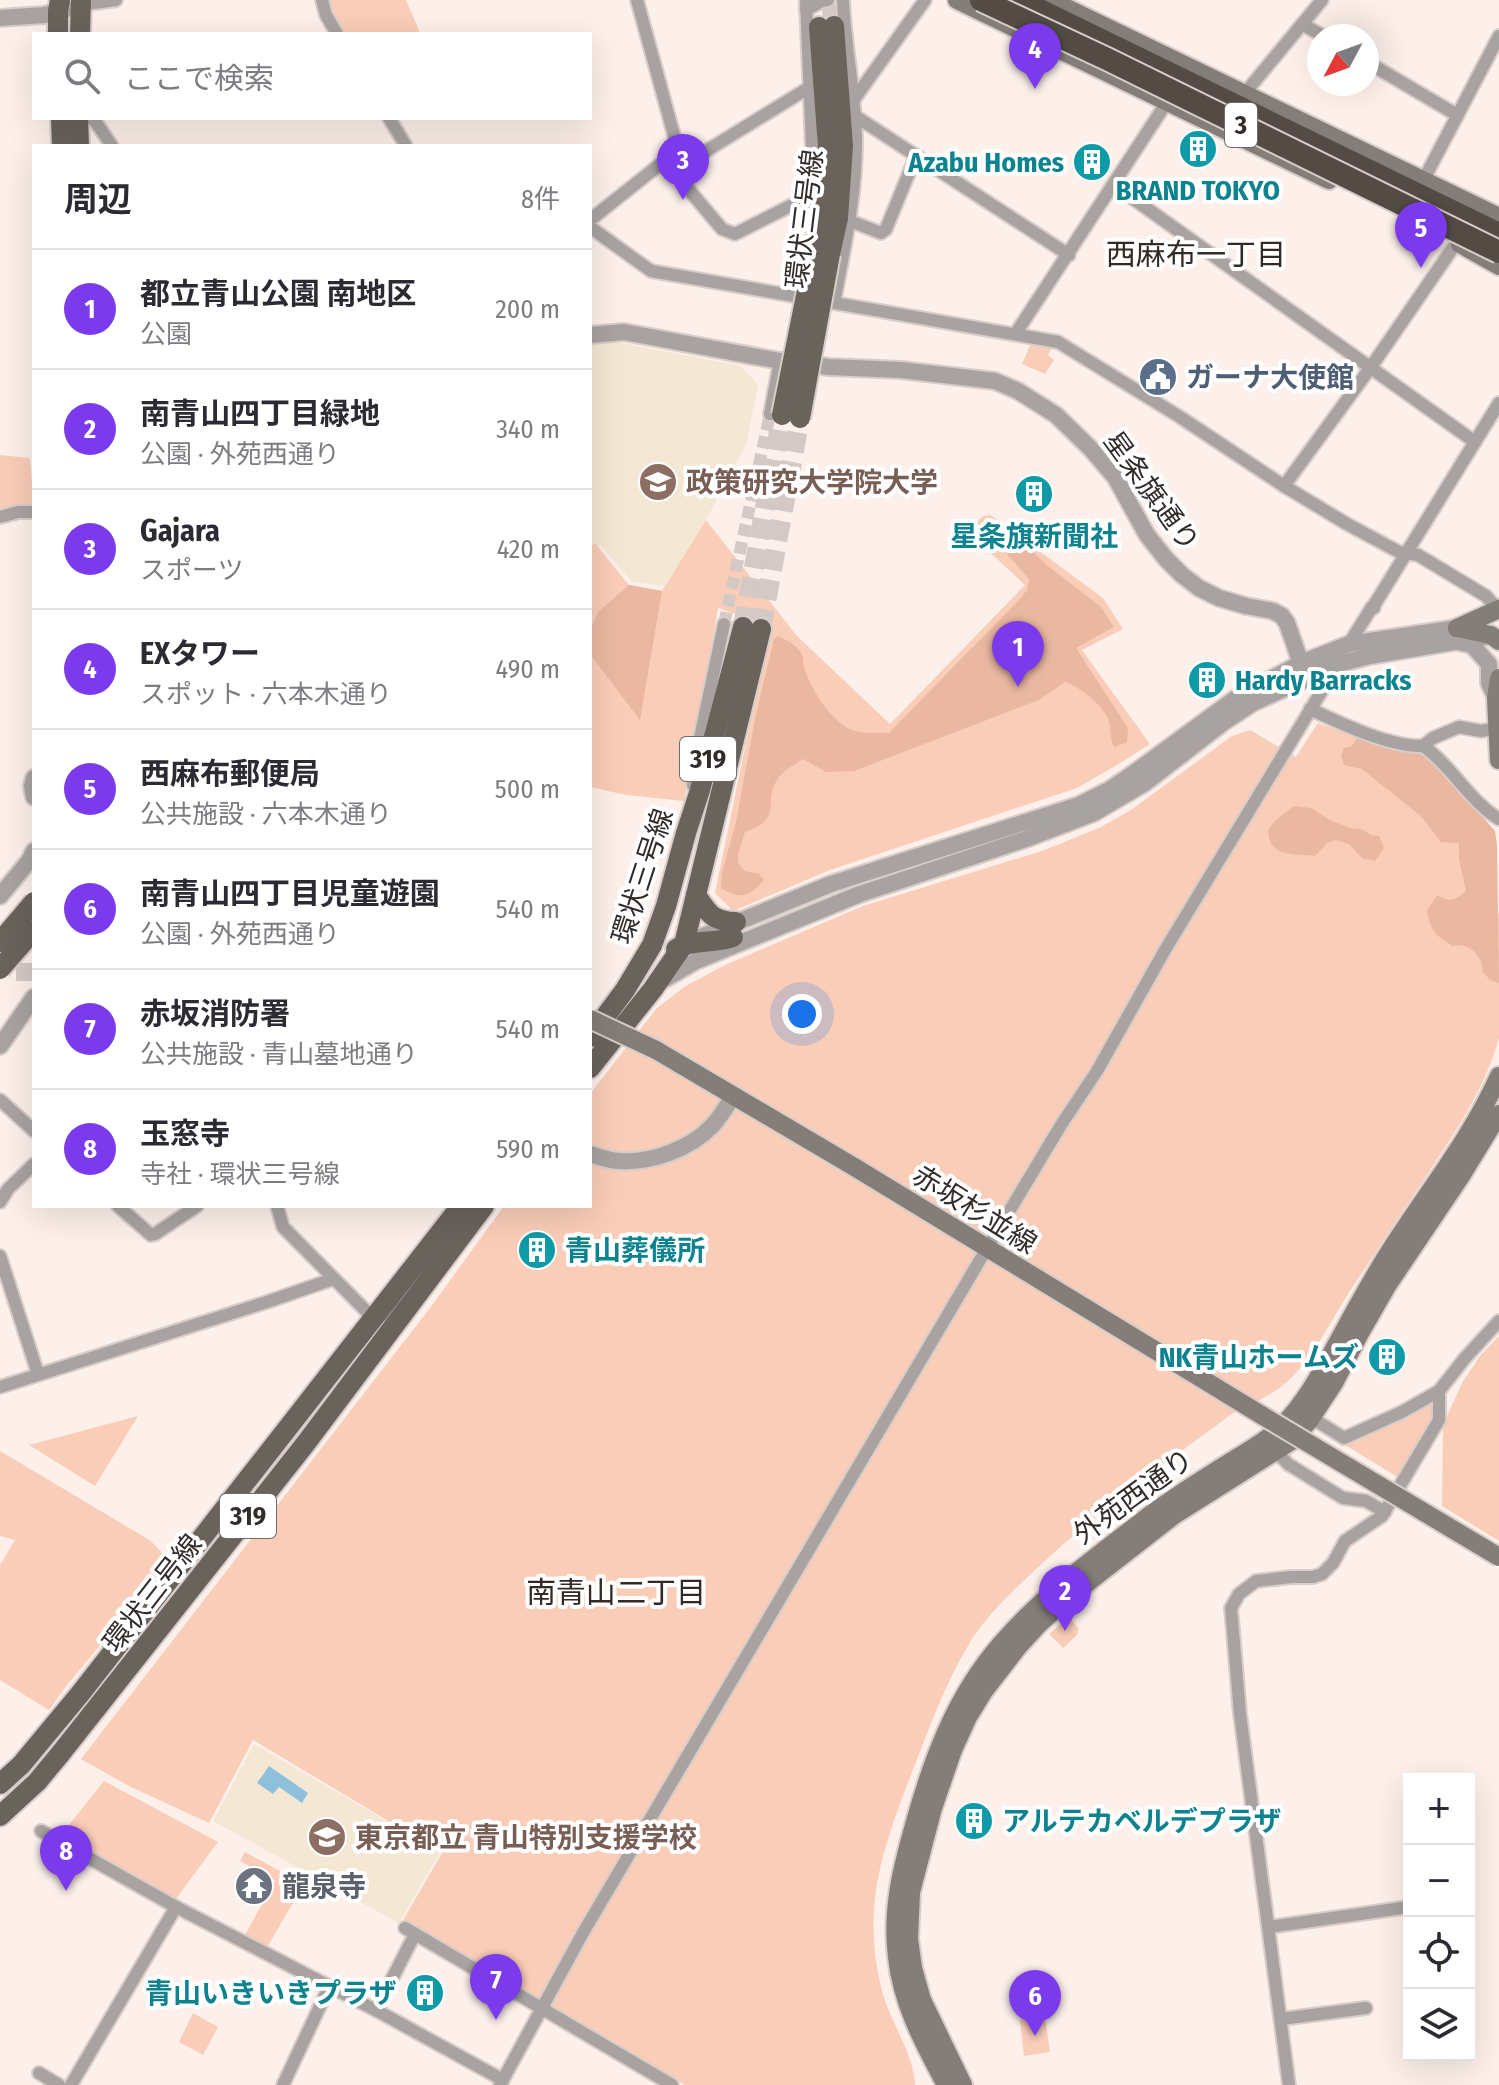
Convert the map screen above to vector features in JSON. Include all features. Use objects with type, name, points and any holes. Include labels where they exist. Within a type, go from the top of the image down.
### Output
[{"type":"highway","name":"3","points":[[981,0],[1499,252]]},
{"type":"highway","name":"3","points":[[1019,0],[1499,234]]},
{"type":"main road","points":[[957,0],[1499,263]]},
{"type":"main road","points":[[1000,0],[1270,130],[1376,202]]},
{"type":"main road","points":[[1050,0],[1499,217]]},
{"type":"main road","points":[[80,32],[81,2]]},
{"type":"main road","points":[[58,32],[59,6]]},
{"type":"main road","name":"環状三号線","points":[[784,416],[823,249],[838,218],[843,146],[825,10]]},
{"type":"main road","points":[[61,120],[62,144]]},
{"type":"main road","points":[[78,120],[79,144]]},
{"type":"main road","points":[[1453,196],[1499,224]]},
{"type":"main road","points":[[1457,635],[1499,608]]},
{"type":"main road","name":"環状三号線","points":[[592,1035],[641,966],[652,945],[700,790],[743,627],[696,895],[684,944],[653,989],[592,1065]]},
{"type":"main road","points":[[1457,635],[1496,636]]},
{"type":"main road","points":[[1499,678],[1496,698],[1499,760]]},
{"type":"main road","points":[[670,891],[671,915],[684,944]]},
{"type":"main road","points":[[592,1036],[669,954],[684,944],[722,941],[735,929],[710,916],[696,895]]},
{"type":"main road","points":[[0,942],[32,904]]},
{"type":"main road","points":[[5,971],[32,933]]},
{"type":"main road","name":"赤坂杉並線","points":[[592,1020],[656,1050],[856,1168],[1499,1557]]},
{"type":"main road","name":"外苑西通り","points":[[1305,1413],[1338,1341],[1384,1261],[1478,1116],[1499,1076]]},
{"type":"main road","name":"外苑西通り","points":[[952,2081],[908,2010],[897,1960],[896,1901],[901,1872],[932,1764],[947,1726],[973,1680],[1028,1614],[1065,1582],[1169,1501],[1271,1446],[1279,1428],[1305,1413],[1498,1116]]},
{"type":"main road","name":"環状三号線","points":[[0,1784],[21,1765],[80,1694],[459,1208]]},
{"type":"main road","name":"環状三号線","points":[[0,1816],[37,1782],[61,1753],[306,1443],[482,1208]]},
{"type":"street","points":[[0,18],[44,15],[59,6],[116,0]]},
{"type":"street","points":[[322,0],[336,32]]},
{"type":"street","points":[[637,0],[678,150],[680,175],[722,229],[735,234],[806,198]]},
{"type":"street","points":[[828,0],[822,1],[855,98],[856,157],[850,221],[834,303]]},
{"type":"street","points":[[855,98],[925,0]]},
{"type":"street","points":[[1245,93],[1322,0]]},
{"type":"street","points":[[825,10],[810,87],[812,148],[806,198],[823,249],[850,221]]},
{"type":"street","points":[[1302,24],[1307,27]]},
{"type":"street","points":[[1423,181],[1499,36]]},
{"type":"street","points":[[1379,69],[1457,115]]},
{"type":"street","points":[[680,167],[810,87]]},
{"type":"street","points":[[1016,333],[1167,102]]},
{"type":"street","points":[[855,116],[1069,255]]},
{"type":"street","points":[[93,120],[111,144]]},
{"type":"street","points":[[390,120],[405,144]]},
{"type":"street","points":[[592,218],[678,150]]},
{"type":"street","points":[[850,221],[881,233],[886,229],[916,156]]},
{"type":"street","points":[[1114,185],[1475,442]]},
{"type":"street","points":[[592,228],[651,271],[1058,342],[1284,486],[1399,552],[1418,555],[1486,596],[1499,608]]},
{"type":"street","points":[[1284,486],[1457,242]]},
{"type":"street","points":[[592,335],[624,332],[780,361],[784,416]]},
{"type":"street","name":"星条旗通り","points":[[780,361],[974,377],[995,381],[1018,391],[1056,415],[1101,460],[1115,477],[1147,535],[1182,575],[1219,598],[1282,616],[1303,670]]},
{"type":"street","points":[[41,1831],[176,1907],[376,2010],[502,2083],[584,1931],[987,1249],[1097,1071],[1165,950],[1349,644],[1499,403]]},
{"type":"street","points":[[0,517],[32,512]]},
{"type":"street","points":[[735,929],[831,884],[1079,805],[1134,773],[1239,696],[1303,670],[1457,635]]},
{"type":"street","points":[[735,929],[860,894],[1094,813],[1145,783],[1224,722],[1349,644],[1457,635],[1472,645],[1489,664],[1489,683],[1496,698]]},
{"type":"street","points":[[1303,670],[1310,709]]},
{"type":"street","points":[[1310,709],[1351,728],[1408,746],[1423,746],[1433,738],[1459,727],[1479,731],[1497,728]]},
{"type":"street","points":[[1423,746],[1452,770],[1485,809],[1499,819]]},
{"type":"street","points":[[0,896],[32,855]]},
{"type":"street","points":[[653,989],[685,966],[832,903]]},
{"type":"street","points":[[0,1046],[32,1000]]},
{"type":"street","points":[[592,1155],[631,1161],[668,1153],[707,1131],[733,1096]]},
{"type":"street","points":[[0,1100],[32,1129]]},
{"type":"street","points":[[0,1202],[8,1189],[32,1166]]},
{"type":"street","points":[[120,1208],[151,1235],[194,1208]]},
{"type":"street","points":[[278,1208],[283,1227],[374,1319],[412,1302]]},
{"type":"street","points":[[0,1256],[38,1374]]},
{"type":"street","points":[[0,1387],[333,1279]]},
{"type":"street","points":[[1305,1413],[1344,1438],[1402,1412],[1439,1391],[1499,1321]]},
{"type":"street","points":[[1289,2085],[1240,1714],[1231,1608],[1239,1594],[1256,1581],[1322,1574],[1333,1563],[1345,1541],[1382,1516],[1439,1420],[1439,1391]]},
{"type":"street","points":[[1271,1446],[1288,1464],[1343,1498],[1366,1501],[1385,1512]]},
{"type":"street","points":[[71,2085],[176,1907]]},
{"type":"street","points":[[1269,1927],[1403,1908]]},
{"type":"street","points":[[376,2010],[410,1931],[672,2085]]},
{"type":"street","points":[[283,2085],[329,1987]]},
{"type":"street","points":[[1281,2019],[1366,2008]]},
{"type":"street","points":[[39,2073],[59,2085]]},
{"type":"shaded area","points":[[327,0],[406,0],[420,32],[341,32],[330,15]]},
{"type":"shaded area","name":"政策研究大学院大学","points":[[622,343],[741,366],[758,385],[746,444],[706,520],[665,586],[632,582],[600,545],[592,552],[592,345]]},
{"type":"shaded area","points":[[1031,343],[1053,345],[1048,355],[1054,360],[1045,374],[1022,364]]},
{"type":"shaded area","points":[[0,455],[30,458],[32,510],[0,512]]},
{"type":"shaded area","points":[[990,515],[1103,598],[1123,629],[1082,650],[1150,744],[1077,788],[830,870],[733,911],[715,893],[770,627],[718,608],[684,801],[626,795],[592,787],[592,545],[595,543],[629,585],[662,591],[706,520],[797,636],[890,724],[1025,585],[968,532],[983,516]]},
{"type":"shaded area","points":[[1012,544],[1025,544],[1101,607],[1114,627],[1076,648],[1128,728],[1127,742],[1114,747],[1109,721],[1102,709],[1084,692],[1065,682],[1039,700],[854,771],[826,772],[803,759],[777,780],[765,821],[745,832],[738,863],[745,871],[759,874],[764,880],[744,895],[721,888],[774,639],[778,636],[800,651],[811,685],[836,720],[856,731],[889,733],[1027,590],[1029,579],[1007,554]]},
{"type":"shaded area","points":[[629,585],[662,591],[640,720],[592,657],[592,626],[598,612]]},
{"type":"shaded area","points":[[1318,723],[1383,746],[1423,753],[1499,915],[1499,1038],[1486,1075],[1458,1126],[1320,1340],[1292,1377],[1267,1396],[1225,1419],[1079,1531],[998,1606],[975,1634],[961,1658],[897,1811],[881,1864],[875,1898],[877,1967],[887,2006],[908,2055],[915,2085],[685,2085],[402,1922],[442,1853],[253,1740],[209,1823],[129,1786],[81,1759],[430,1308],[503,1208],[592,1208],[592,1091],[656,1009],[684,987],[725,965],[863,906],[1045,850],[1101,827],[1131,810],[1232,736],[1250,730],[1296,757]]},
{"type":"shaded area","points":[[1357,738],[1438,759],[1478,805],[1480,814],[1495,831],[1499,983],[1490,980],[1483,972],[1481,961],[1470,948],[1453,946],[1434,932],[1430,923],[1427,910],[1437,895],[1452,899],[1466,891],[1459,843],[1441,842],[1421,816],[1362,769],[1344,765],[1341,756],[1344,748],[1352,746]]},
{"type":"shaded area","points":[[1294,806],[1311,808],[1332,821],[1379,836],[1384,848],[1375,861],[1362,858],[1349,844],[1335,840],[1327,843],[1315,856],[1284,853],[1273,846],[1268,830]]},
{"type":"shaded area","points":[[1499,1336],[1499,1541],[1442,1506],[1443,1425],[1462,1383],[1480,1356]]},
{"type":"shaded area","points":[[1426,1402],[1434,1405],[1435,1416],[1399,1478],[1342,1443]]},
{"type":"shaded area","points":[[138,1416],[95,1486],[29,1445]]},
{"type":"shaded area","points":[[0,1451],[151,1541],[170,1562],[49,1710],[0,1680],[0,1565],[15,1540],[0,1536]]},
{"type":"shaded area","points":[[1069,1617],[1079,1629],[1063,1648],[1049,1634]]},
{"type":"shaded area","name":"東京都立 青山特別支援学校","points":[[254,1744],[440,1852],[399,1923],[213,1821]]},
{"type":"shaded area","points":[[104,1781],[218,1842],[175,1900],[60,1836]]},
{"type":"shaded area","points":[[245,1852],[304,1884],[266,1949],[244,1937],[275,1880],[240,1861]]},
{"type":"shaded area","points":[[193,2013],[218,2027],[203,2055],[179,2042]]},
{"type":"shaded area","points":[[1045,2017],[1050,2052],[1024,2056],[1020,2020]]},
{"type":"water","points":[[269,1766],[308,1793],[302,1803],[279,1787],[273,1794],[257,1783]]},
{"type":"tunnel","points":[[831,0],[834,26]]},
{"type":"tunnel","points":[[724,624],[770,414]]},
{"type":"tunnel","points":[[743,627],[782,415]]},
{"type":"tunnel","points":[[761,629],[800,418]]},
{"type":"tunnel","points":[[16,972],[32,972]]},
{"type":"place","name":"EXタワー","points":[[1035,89]]},
{"type":"place","name":"BRAND TOKYO","points":[[1198,149]]},
{"type":"place","name":"Azabu Homes","points":[[1092,162]]},
{"type":"place","name":"Gajara","points":[[683,200]]},
{"type":"place","name":"西麻布郵便局","points":[[1421,268]]},
{"type":"place","name":"ガーナ大使館","points":[[1158,377]]},
{"type":"place","name":"政策研究大学院大学","points":[[658,482]]},
{"type":"place","name":"星条旗新聞社","points":[[1034,494]]},
{"type":"place","name":"Hardy Barracks","points":[[1207,680]]},
{"type":"place","name":"都立青山公園 南地区","points":[[1018,687]]},
{"type":"place","name":"青山葬儀所","points":[[537,1250]]},
{"type":"place","name":"NK青山ホームズ","points":[[1387,1357]]},
{"type":"place","name":"南青山四丁目緑地","points":[[1065,1631]]},
{"type":"place","name":"アルテカベルデプラザ","points":[[974,1821]]},
{"type":"place","name":"東京都立 青山特別支援学校","points":[[327,1837]]},
{"type":"place","name":"龍泉寺","points":[[254,1886]]},
{"type":"place","name":"玉窓寺","points":[[66,1891]]},
{"type":"place","name":"青山いきいきプラザ","points":[[425,1993]]},
{"type":"place","name":"赤坂消防署","points":[[496,2020]]},
{"type":"place","name":"南青山四丁目児童遊園","points":[[1035,2036]]},
{"type":"district","name":"西麻布一丁目","points":[[1196,255]]},
{"type":"district","name":"南青山二丁目","points":[[616,1593]]}]
